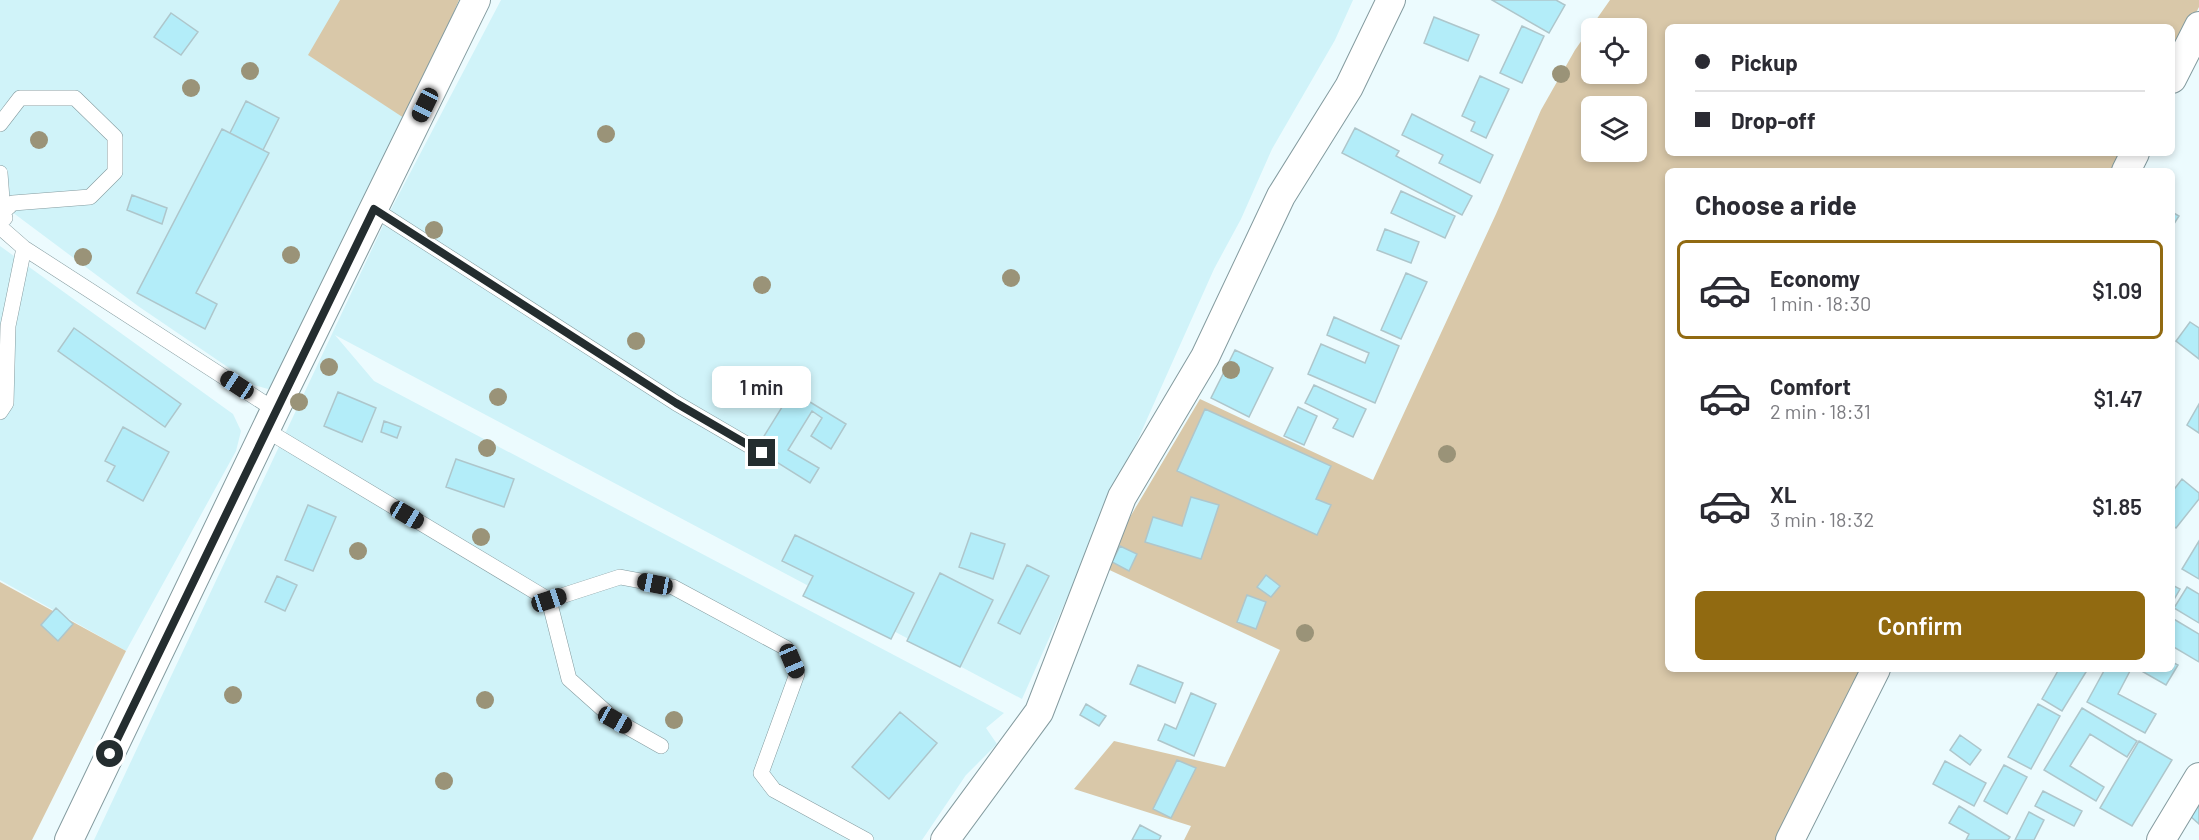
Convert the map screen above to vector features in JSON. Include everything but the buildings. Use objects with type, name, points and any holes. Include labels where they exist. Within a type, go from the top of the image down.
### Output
[{"type":"street","points":[[69,840],[270,420],[477,0]]},
{"type":"street","points":[[945,840],[1039,711],[1122,497],[1205,357],[1281,196],[1349,87],[1390,0]]},
{"type":"street","points":[[2175,73],[2199,26]]},
{"type":"street","points":[[1790,840],[1874,672]]},
{"type":"street","points":[[2161,840],[2199,777]]},
{"type":"lane","points":[[0,124],[20,98],[75,98],[115,137],[115,172],[90,197],[13,203],[3,212]]},
{"type":"lane","points":[[0,173],[3,212],[19,244],[8,326],[6,403],[0,412]]},
{"type":"lane","points":[[374,209],[676,403],[762,453]]},
{"type":"lane","points":[[0,227],[19,244],[270,420],[549,600],[569,679],[615,720],[661,746]]},
{"type":"lane","points":[[549,600],[620,577],[673,587],[786,648],[797,674],[761,773],[774,790],[866,840]]},
{"type":"shaded area","points":[[0,0],[343,0],[407,120],[275,391],[254,385],[138,306],[0,203]]},
{"type":"shaded area","points":[[340,0],[459,0],[407,120],[308,55]]},
{"type":"shaded area","points":[[501,0],[1353,0],[1335,40],[1272,149],[1241,219],[1214,269],[1022,699],[335,335],[374,381],[1004,713],[986,728],[997,744],[966,775],[922,840],[94,840],[388,215]]},
{"type":"shaded area","points":[[1610,0],[2199,0],[2199,7],[2175,54],[2175,24],[1665,24],[1665,156],[2126,156],[2120,168],[1665,168],[1665,672],[1877,672],[1794,840],[1184,840],[1191,826],[1074,789],[1114,741],[1225,767],[1280,650],[1101,566],[1200,399],[1373,480],[1496,214],[1541,110],[1581,41],[1581,84],[1647,84],[1647,18],[1597,18]]},
{"type":"shaded area","points":[[0,246],[233,414],[241,431],[236,451],[126,651],[0,580]]},
{"type":"shaded area","points":[[0,582],[126,651],[32,840],[0,840]]},
{"type":"route","points":[[110,754],[374,209],[676,403],[762,453]]}]
